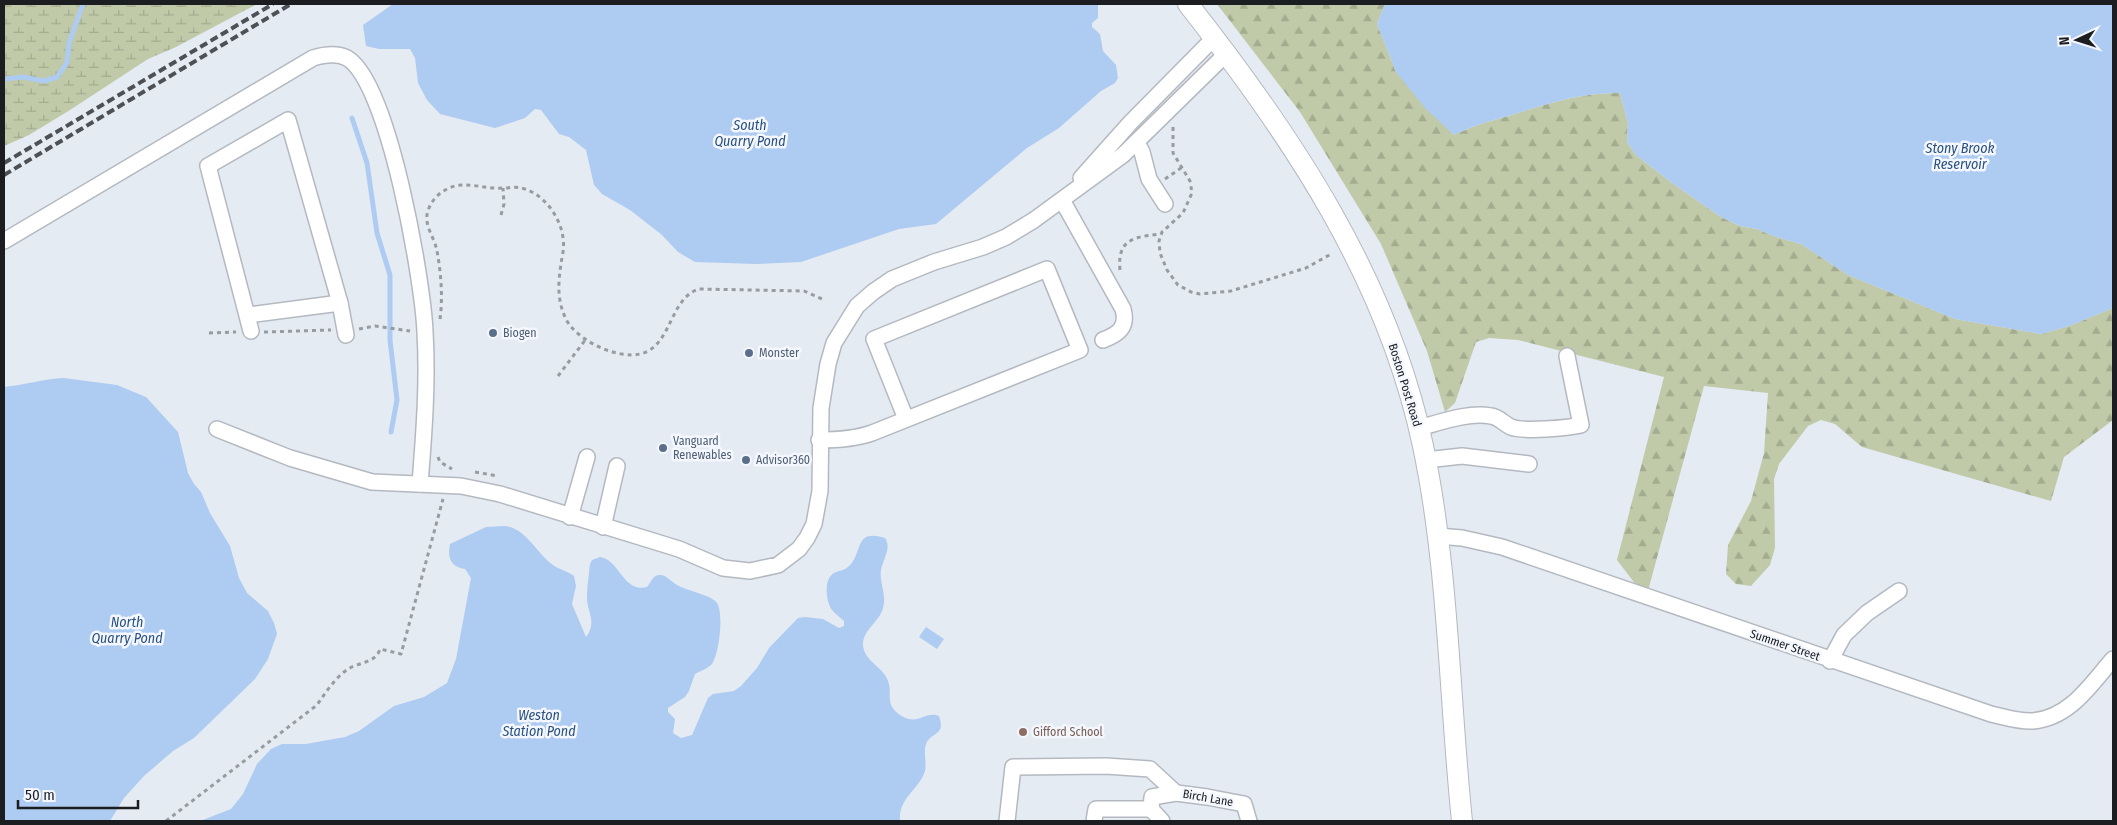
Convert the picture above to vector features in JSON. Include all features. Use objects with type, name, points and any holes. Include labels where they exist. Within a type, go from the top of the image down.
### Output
[{"type":"main road","name":"Boston Post Road","points":[[1188,4],[1300,157],[1353,251],[1385,323],[1409,390],[1426,460],[1438,536],[1462,821]]},
{"type":"street","points":[[1062,200],[1131,122],[1214,38]]},
{"type":"street","points":[[217,429],[290,458],[332,472],[372,482],[444,485],[480,489],[500,494],[679,549],[723,568],[750,571],[778,565],[799,549],[814,524],[820,491],[821,408],[828,364],[834,343],[857,306],[872,292],[892,279],[911,270],[982,247],[1006,237],[1062,200],[1137,143],[1226,54]]},
{"type":"street","points":[[4,241],[222,110],[276,87],[313,58],[326,55],[346,58],[358,68],[384,126],[415,245],[425,333],[425,418],[420,484]]},
{"type":"street","points":[[251,331],[208,166],[288,120],[340,304],[346,333]]},
{"type":"street","points":[[1137,143],[1142,152],[1149,180],[1165,204]]},
{"type":"street","points":[[1062,200],[1123,309],[1125,321],[1121,331],[1103,340]]},
{"type":"street","points":[[820,440],[859,437],[906,419],[1080,350],[1047,270],[874,339],[906,419]]},
{"type":"street","points":[[248,316],[340,304]]},
{"type":"street","points":[[1419,428],[1455,418],[1484,415],[1495,417],[1516,428],[1581,425],[1567,356]]},
{"type":"street","points":[[1426,460],[1462,456],[1528,464]]},
{"type":"street","points":[[570,517],[587,457]]},
{"type":"street","points":[[603,527],[618,466]]},
{"type":"street","name":"Summer Street","points":[[1438,536],[1462,538],[1502,548],[1830,661],[1991,714],[2015,720],[2033,721],[2054,716],[2066,710],[2113,659]]},
{"type":"street","points":[[1830,661],[1844,635],[1867,613],[1899,591]]},
{"type":"street","points":[[1007,821],[1013,767],[1106,766],[1150,770],[1176,793]]},
{"type":"street","name":"Birch Lane","points":[[1151,809],[1152,797],[1176,793],[1207,796],[1244,804],[1248,821]]},
{"type":"street","points":[[1094,821],[1096,809],[1151,809],[1162,821]]},
{"type":"path","points":[[1171,123],[1174,131],[1173,154],[1190,181],[1192,189],[1183,213],[1162,232],[1159,238],[1164,265],[1169,275],[1178,285],[1191,292],[1200,294],[1231,291],[1306,268],[1331,254]]},
{"type":"path","points":[[440,320],[442,302],[437,249],[426,219],[434,199],[441,192],[462,185],[515,187],[530,191],[542,199],[555,214],[561,229],[564,245],[558,282],[560,302],[566,319],[573,329],[586,339],[621,354],[647,351],[660,340],[687,295],[699,289],[804,291],[822,299]]},
{"type":"path","points":[[501,215],[504,204],[502,188]]},
{"type":"path","points":[[209,333],[251,331],[346,333],[374,326],[413,332]]},
{"type":"path","points":[[558,376],[586,339]]},
{"type":"path","points":[[436,454],[440,462],[445,466],[457,469]]},
{"type":"path","points":[[166,821],[317,705],[336,680],[349,668],[375,657],[380,649],[401,654],[436,528],[444,485],[445,466]]},
{"type":"path","points":[[470,471],[498,476]]},
{"type":"green space","points":[[4,4],[257,4],[176,47],[148,59],[29,135],[4,146]]},
{"type":"green space","points":[[1217,4],[1385,4],[1377,24],[1396,72],[1454,135],[1484,123],[1554,102],[1593,94],[1620,93],[1628,123],[1627,142],[1636,155],[1721,217],[1740,226],[1757,229],[1801,244],[1848,275],[1955,319],[2041,334],[2069,326],[2113,308],[2113,420],[2064,457],[2051,501],[1862,447],[1835,424],[1821,420],[1808,426],[1779,464],[1774,479],[1775,548],[1770,565],[1751,586],[1736,584],[1726,574],[1728,545],[1751,501],[1764,453],[1768,393],[1704,386],[1646,598],[1617,560],[1664,377],[1518,340],[1489,338],[1476,342],[1455,403],[1445,412],[1427,351],[1381,244],[1300,112]]},
{"type":"water","name":"South Quarry Pond","points":[[393,4],[1098,4],[1098,18],[1092,23],[1092,27],[1100,34],[1103,51],[1116,65],[1118,78],[1115,83],[1101,91],[1059,128],[1027,148],[936,224],[899,229],[801,262],[756,264],[695,262],[678,252],[662,235],[630,210],[602,194],[594,185],[586,150],[569,137],[559,134],[541,110],[535,109],[525,118],[495,128],[440,114],[427,100],[418,83],[415,58],[410,49],[379,49],[366,46],[363,25]]},
{"type":"water","name":"Stony Brook Reservoir","points":[[1385,4],[2113,4],[2113,308],[2069,326],[2041,334],[1955,319],[1848,275],[1801,244],[1757,229],[1740,226],[1721,217],[1636,155],[1627,142],[1628,123],[1620,93],[1593,94],[1553,102],[1469,128],[1454,135],[1425,108],[1396,72],[1377,24]]},
{"type":"water","name":"North Quarry Pond","points":[[64,378],[117,385],[146,397],[178,432],[188,473],[201,492],[210,513],[230,546],[239,578],[247,593],[268,611],[277,634],[268,659],[255,679],[194,738],[173,751],[144,776],[124,798],[110,821],[4,821],[4,387]]},
{"type":"water","name":"Weston Station Pond","points":[[505,526],[513,528],[525,536],[553,565],[574,576],[576,586],[572,604],[586,637],[591,626],[587,601],[590,564],[592,560],[600,557],[607,559],[627,581],[639,588],[647,587],[655,576],[663,575],[679,586],[710,598],[717,603],[720,624],[719,643],[715,659],[712,664],[695,674],[685,697],[668,708],[668,712],[675,719],[673,733],[681,738],[692,735],[708,698],[713,694],[734,691],[741,686],[757,668],[769,648],[798,618],[823,619],[839,628],[844,626],[844,621],[832,610],[828,602],[828,580],[834,573],[845,569],[851,564],[864,538],[875,536],[885,538],[888,546],[881,570],[884,603],[879,617],[866,634],[863,644],[864,650],[888,681],[890,703],[895,711],[906,718],[912,719],[930,715],[939,716],[941,722],[940,730],[926,744],[925,771],[902,806],[900,821],[200,821],[231,809],[243,794],[257,764],[271,749],[282,744],[306,744],[345,737],[359,731],[394,706],[424,697],[447,683],[456,659],[471,578],[465,569],[456,566],[451,561],[449,554],[450,544],[486,527]]},
{"type":"water","points":[[926,627],[944,639],[937,649],[919,637]]},
{"type":"waterway","points":[[4,79],[23,77],[44,81],[57,77],[67,63],[69,43],[83,4]]},
{"type":"waterway","points":[[352,118],[367,163],[377,233],[390,275],[390,340],[397,400],[391,432]]},
{"type":"railway","points":[[4,163],[273,4]]},
{"type":"railway","points":[[4,175],[291,4]]},
{"type":"place","name":"Biogen","points":[[493,333]]},
{"type":"place","name":"Monster","points":[[749,353]]},
{"type":"place","name":"Vanguard Renewables","points":[[663,448]]},
{"type":"place","name":"Advisor360","points":[[746,460]]},
{"type":"place","name":"Gifford School","points":[[1023,732]]}]
